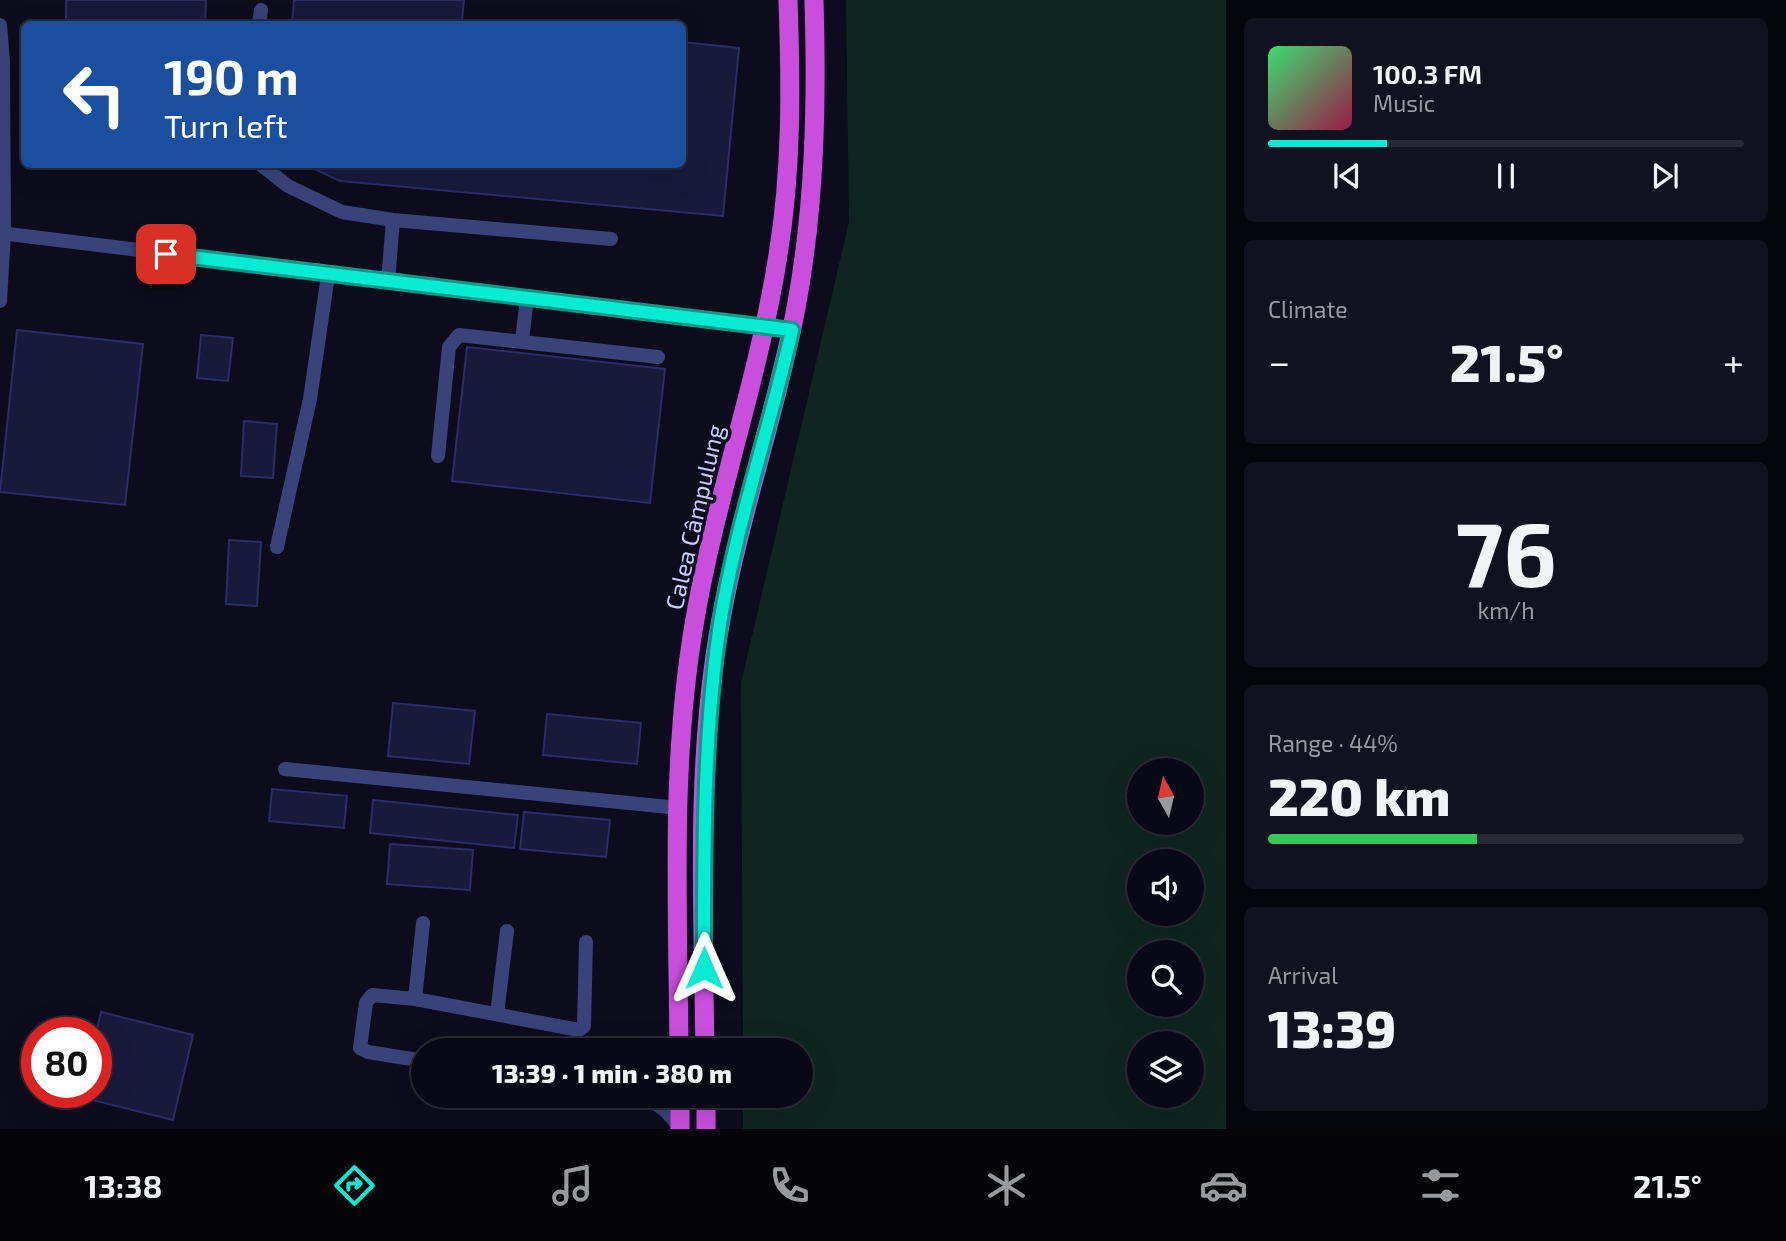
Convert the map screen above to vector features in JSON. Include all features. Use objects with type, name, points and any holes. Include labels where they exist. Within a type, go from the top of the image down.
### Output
[{"type":"highway","name":"Calea Câmpulung","points":[[676,1038],[679,743],[694,620],[765,324],[778,256],[791,125],[788,0]]},
{"type":"highway","name":"Calea Câmpulung","points":[[705,1038],[704,828],[710,699],[729,579],[792,330],[812,194],[817,95],[814,0]]},
{"type":"highway","points":[[680,1108],[680,1128]]},
{"type":"highway","points":[[706,1108],[706,1129]]},
{"type":"street","points":[[0,25],[3,62],[0,301]]},
{"type":"street","points":[[265,168],[288,186],[342,212],[393,220],[611,239]]},
{"type":"street","points":[[388,282],[393,220]]},
{"type":"street","points":[[2,233],[328,275],[765,324],[792,330]]},
{"type":"street","points":[[277,547],[310,399],[328,275]]},
{"type":"street","points":[[522,340],[527,298]]},
{"type":"street","points":[[438,456],[449,347],[459,335],[658,357]]},
{"type":"street","points":[[285,769],[679,808]]},
{"type":"street","points":[[415,999],[423,923]]},
{"type":"street","points":[[497,1014],[507,931]]},
{"type":"street","points":[[411,1059],[368,1052],[360,1048],[366,1003],[372,995],[415,999],[579,1030],[584,1026],[586,942]]},
{"type":"street","points":[[664,1108],[680,1128]]},
{"type":"green space","points":[[846,0],[1226,0],[1226,1129],[743,1129],[743,1108],[813,1108],[813,1038],[743,1038],[741,683],[849,222]]},
{"type":"building","points":[[66,0],[206,0],[205,21],[66,21]]},
{"type":"building","points":[[294,0],[464,0],[462,21],[292,21]]},
{"type":"building","points":[[686,42],[739,48],[723,216],[340,181],[312,168],[686,168]]},
{"type":"building","points":[[17,330],[143,344],[125,505],[0,492]]},
{"type":"building","points":[[201,335],[233,338],[228,381],[197,378]]},
{"type":"building","points":[[467,347],[665,369],[650,503],[452,481]]},
{"type":"building","points":[[244,421],[277,424],[273,478],[241,476]]},
{"type":"building","points":[[229,540],[261,542],[257,606],[226,604]]},
{"type":"building","points":[[393,703],[475,711],[469,764],[388,756]]},
{"type":"building","points":[[547,714],[641,723],[637,764],[543,755]]},
{"type":"building","points":[[272,789],[347,796],[344,828],[269,821]]},
{"type":"building","points":[[373,800],[518,815],[514,848],[370,833]]},
{"type":"building","points":[[524,812],[610,820],[606,857],[520,849]]},
{"type":"building","points":[[390,844],[473,850],[470,890],[387,884]]},
{"type":"building","points":[[101,1012],[193,1035],[173,1120],[112,1105],[112,1017],[100,1017]]},
{"type":"route","points":[[166,254],[765,324],[792,330],[729,579],[710,699],[706,741],[704,968]]}]
